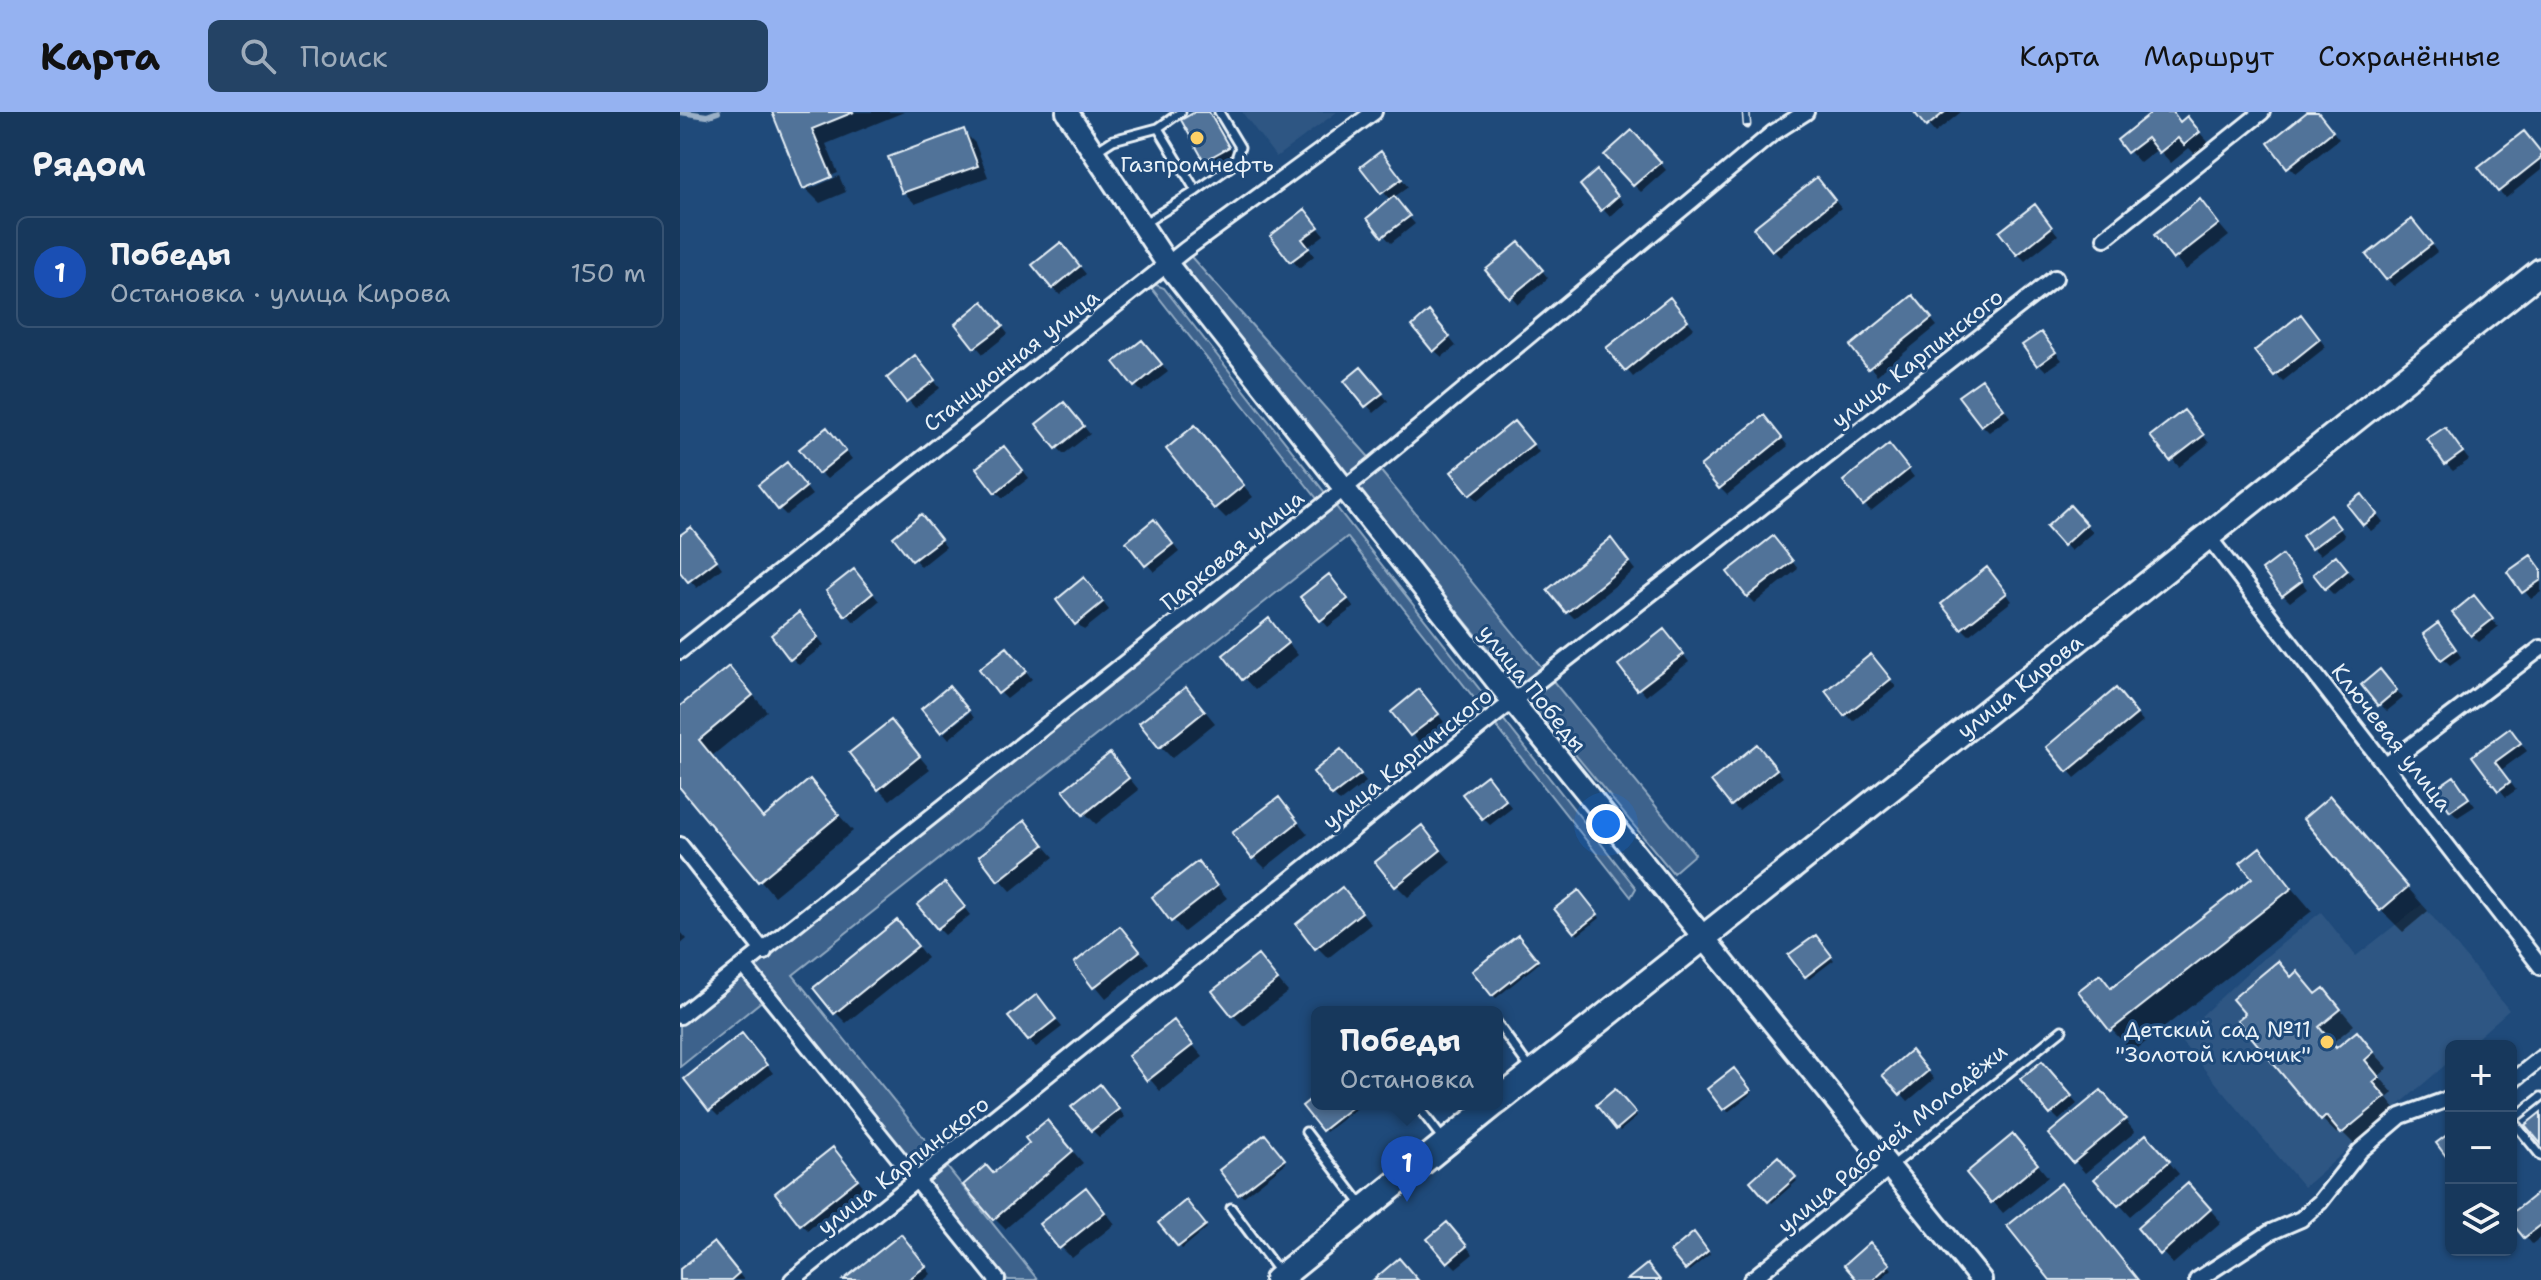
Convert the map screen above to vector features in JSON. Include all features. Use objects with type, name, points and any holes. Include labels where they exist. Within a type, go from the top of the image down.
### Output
[{"type":"main road","name":"улица Победы","points":[[1067,112],[1168,265],[1343,489],[1981,1280]]},
{"type":"main road","name":"улица Кирова","points":[[1503,1097],[1702,935],[2541,271]]},
{"type":"main road","name":"улица Кирова","points":[[1280,1278],[1487,1110]]},
{"type":"street","name":"Станционная улица","points":[[680,651],[1168,265],[1374,112]]},
{"type":"street","name":"Парковая улица","points":[[680,1016],[1343,489],[1773,133],[1806,112]]},
{"type":"street","points":[[2105,238],[2262,112]]},
{"type":"street","name":"улица Карпинского","points":[[792,1280],[1513,702],[2055,278]]},
{"type":"street","name":"Ключевая улица","points":[[2207,535],[2541,967]]},
{"type":"street","points":[[2386,765],[2541,648]]},
{"type":"street","points":[[680,845],[764,952]]},
{"type":"street","points":[[745,967],[997,1280]]},
{"type":"street","points":[[2517,1077],[2541,1058]]},
{"type":"street","points":[[2197,1280],[2271,1232],[2301,1219],[2360,1151],[2401,1116],[2445,1100]]},
{"type":"street","name":"улица Рабочей Молодёжи","points":[[1751,1280],[1890,1167]]},
{"type":"lane","points":[[1094,153],[1113,140],[1158,128],[1181,112]]},
{"type":"lane","points":[[1141,226],[1234,164],[1240,147],[1219,112]]},
{"type":"lane","points":[[1158,128],[1196,191]]},
{"type":"lane","name":"улица Рабочей Молодёжи","points":[[1890,1167],[2062,1030]]},
{"type":"lane","points":[[1503,1031],[1533,1072]]},
{"type":"lane","points":[[2541,1097],[2512,1120],[2541,1156]]},
{"type":"lane","points":[[1421,1110],[1446,1143]]},
{"type":"lane","points":[[1306,1132],[1365,1209]]},
{"type":"lane","points":[[1231,1208],[1280,1278]]},
{"type":"shaded area","points":[[1242,112],[1337,112],[1276,157]]},
{"type":"shaded area","points":[[1185,250],[1375,464],[1695,854],[1673,873],[1366,501],[1177,257]]},
{"type":"shaded area","points":[[1146,281],[1164,288],[1636,888],[1631,897],[1347,537],[793,975],[1038,1280],[1008,1280],[768,996],[680,1067],[680,1019],[1322,505]]},
{"type":"shaded area","name":"Детский сад №11 \"Золотой ключик\"","points":[[2422,904],[2509,1010],[2475,1040],[2445,1040],[2445,1065],[2304,1187],[2178,1038],[2251,969],[2321,912],[2356,956]]},
{"type":"building","points":[[772,112],[854,112],[812,129],[832,177],[803,189]]},
{"type":"building","points":[[1195,112],[1209,112],[1229,147],[1204,161],[1181,120]]},
{"type":"building","points":[[1914,112],[1945,112],[1926,127]]},
{"type":"building","points":[[2152,112],[2173,112],[2180,122],[2187,116],[2200,132],[2184,145],[2178,138],[2159,153],[2147,138],[2127,153],[2117,140]]},
{"type":"building","points":[[2307,112],[2318,112],[2333,131],[2287,168],[2268,143]]},
{"type":"building","points":[[964,129],[978,166],[902,193],[888,157]]},
{"type":"building","points":[[1632,130],[1661,162],[1633,186],[1604,155]]},
{"type":"building","points":[[2524,131],[2541,152],[2541,158],[2498,192],[2478,167]]},
{"type":"building","points":[[1381,151],[1402,179],[1381,194],[1360,167]]},
{"type":"building","points":[[1597,170],[1618,196],[1601,211],[1580,185]]},
{"type":"building","points":[[1817,177],[1835,200],[1772,251],[1753,228]]},
{"type":"building","points":[[1394,196],[1410,216],[1382,237],[1367,218]]},
{"type":"building","points":[[2200,199],[2219,224],[2173,260],[2154,235]]},
{"type":"building","points":[[2035,204],[2052,227],[2017,255],[1999,232]]},
{"type":"building","points":[[1305,209],[1319,227],[1302,239],[1309,248],[1290,262],[1270,236]]},
{"type":"building","points":[[2412,219],[2432,244],[2386,280],[2366,255]]},
{"type":"building","points":[[1061,242],[1080,266],[1052,289],[1032,265]]},
{"type":"building","points":[[1519,242],[1543,270],[1509,298],[1485,270]]},
{"type":"building","points":[[1913,295],[1932,318],[1868,369],[1850,346]]},
{"type":"building","points":[[1670,297],[1688,320],[1625,371],[1606,348]]},
{"type":"building","points":[[983,301],[1003,326],[974,348],[955,324]]},
{"type":"building","points":[[1429,311],[1450,337],[1433,352],[1412,326]]},
{"type":"building","points":[[2301,314],[2320,339],[2274,376],[2254,351]]},
{"type":"building","points":[[2041,332],[2056,352],[2037,366],[2022,345]]},
{"type":"building","points":[[1142,340],[1162,364],[1134,387],[1114,362]]},
{"type":"building","points":[[915,355],[935,380],[906,402],[887,378]]},
{"type":"building","points":[[1361,367],[1383,393],[1365,407],[1344,381]]},
{"type":"building","points":[[1982,379],[2004,409],[1981,426],[1958,396]]},
{"type":"building","points":[[1064,402],[1084,426],[1056,449],[1036,424]]},
{"type":"building","points":[[2184,410],[2204,435],[2170,461],[2150,436]]},
{"type":"building","points":[[1764,415],[1782,438],[1719,489],[1700,466]]},
{"type":"building","points":[[1514,421],[1533,444],[1470,495],[1451,472]]},
{"type":"building","points":[[1195,425],[1244,485],[1214,509],[1166,449]]},
{"type":"building","points":[[827,427],[846,451],[818,474],[799,449]]},
{"type":"building","points":[[2445,427],[2463,452],[2445,465],[2427,439]]},
{"type":"building","points":[[1889,444],[1909,469],[1863,506],[1843,481]]},
{"type":"building","points":[[1004,446],[1023,470],[995,493],[976,468]]},
{"type":"building","points":[[787,462],[806,487],[778,510],[758,485]]},
{"type":"building","points":[[2362,494],[2377,514],[2363,525],[2347,505]]},
{"type":"building","points":[[2070,505],[2087,524],[2063,546],[2046,527]]},
{"type":"building","points":[[921,514],[941,539],[912,561],[893,537]]},
{"type":"building","points":[[2330,515],[2340,528],[2311,549],[2302,536]]},
{"type":"building","points":[[1154,519],[1173,544],[1145,566],[1126,542]]},
{"type":"building","points":[[691,527],[717,560],[688,582],[680,572],[680,535]]},
{"type":"building","points":[[1773,536],[1793,561],[1747,597],[1727,572]]},
{"type":"building","points":[[1611,538],[1629,562],[1566,613],[1547,590]]},
{"type":"building","points":[[2282,555],[2302,581],[2282,596],[2262,570]]},
{"type":"building","points":[[2336,555],[2348,570],[2325,589],[2313,574]]},
{"type":"building","points":[[2531,555],[2541,569],[2541,580],[2522,593],[2507,572]]},
{"type":"building","points":[[1987,567],[2007,593],[1961,629],[1941,604]]},
{"type":"building","points":[[854,569],[873,593],[845,616],[826,591]]},
{"type":"building","points":[[1329,574],[1348,599],[1320,621],[1300,597]]},
{"type":"building","points":[[1084,577],[1103,602],[1075,625],[1056,600]]},
{"type":"building","points":[[2474,595],[2493,619],[2471,636],[2452,613]]},
{"type":"building","points":[[799,612],[818,637],[790,660],[771,635]]},
{"type":"building","points":[[1269,618],[1288,643],[1242,680],[1223,655]]},
{"type":"building","points":[[2438,623],[2456,649],[2441,660],[2423,634]]},
{"type":"building","points":[[1664,629],[1684,654],[1637,690],[1618,665]]},
{"type":"building","points":[[1007,647],[1027,671],[998,694],[979,669]]},
{"type":"building","points":[[1871,654],[1891,679],[1844,716],[1825,691]]},
{"type":"building","points":[[729,666],[753,695],[699,740],[763,818],[810,779],[839,815],[758,882],[680,788],[680,706]]},
{"type":"building","points":[[2380,669],[2397,690],[2378,706],[2361,685]]},
{"type":"building","points":[[949,686],[969,710],[941,733],[921,709]]},
{"type":"building","points":[[1186,687],[1205,711],[1159,748],[1139,723]]},
{"type":"building","points":[[2116,688],[2137,714],[2067,772],[2046,747]]},
{"type":"building","points":[[1419,689],[1439,714],[1410,736],[1391,712]]},
{"type":"building","points":[[891,720],[920,756],[878,790],[849,753]]},
{"type":"building","points":[[2510,728],[2521,743],[2495,762],[2510,782],[2498,791],[2472,756]]},
{"type":"building","points":[[1757,744],[1777,769],[1731,806],[1711,781]]},
{"type":"building","points":[[1341,749],[1361,774],[1332,796],[1313,772]]},
{"type":"building","points":[[1110,753],[1129,778],[1083,815],[1063,790]]},
{"type":"building","points":[[1487,775],[1506,800],[1482,819],[1462,794]]},
{"type":"building","points":[[2454,776],[2469,798],[2450,811],[2435,789]]},
{"type":"building","points":[[2330,796],[2408,887],[2380,911],[2303,819]]},
{"type":"building","points":[[1279,797],[1298,822],[1252,859],[1232,833]]},
{"type":"building","points":[[1025,820],[1044,845],[998,881],[979,856]]},
{"type":"building","points":[[1422,825],[1441,850],[1395,887],[1375,862]]},
{"type":"building","points":[[2260,847],[2292,888],[2110,1031],[2078,991],[2100,974],[2111,988],[2252,878],[2240,863]]},
{"type":"building","points":[[1198,861],[1217,886],[1171,922],[1152,897]]},
{"type":"building","points":[[945,882],[965,907],[937,929],[917,905]]},
{"type":"building","points":[[1342,887],[1362,912],[1315,949],[1296,924]]},
{"type":"building","points":[[1579,890],[1598,914],[1574,933],[1554,909]]},
{"type":"building","points":[[897,920],[918,946],[834,1014],[813,988]]},
{"type":"building","points":[[1120,926],[1140,951],[1093,988],[1074,963]]},
{"type":"building","points":[[1518,935],[1538,960],[1492,996],[1472,971]]},
{"type":"building","points":[[1816,935],[1832,956],[1805,977],[1788,955]]},
{"type":"building","points":[[1258,955],[1278,980],[1232,1016],[1212,991]]},
{"type":"building","points":[[2278,961],[2291,977],[2297,971],[2316,994],[2324,988],[2341,1009],[2319,1027],[2336,1048],[2357,1031],[2374,1052],[2365,1060],[2379,1077],[2373,1082],[2386,1097],[2341,1134],[2326,1116],[2321,1121],[2237,1020],[2245,1014],[2232,999]]},
{"type":"building","points":[[1037,994],[1056,1019],[1028,1041],[1008,1017]]},
{"type":"building","points":[[1174,1020],[1193,1045],[1147,1081],[1128,1056]]},
{"type":"building","points":[[742,1033],[767,1065],[709,1111],[684,1079]]},
{"type":"building","points":[[1911,1050],[1928,1071],[1900,1095],[1882,1075]]},
{"type":"building","points":[[2042,1061],[2072,1096],[2050,1115],[2020,1079]]},
{"type":"building","points":[[1734,1068],[1751,1090],[1723,1110],[1707,1089]]},
{"type":"building","points":[[1100,1084],[1119,1109],[1091,1131],[1071,1107]]},
{"type":"building","points":[[1615,1089],[1636,1113],[1616,1130],[1596,1105]]},
{"type":"building","points":[[2101,1090],[2126,1119],[2073,1163],[2048,1134]]},
{"type":"building","points":[[1311,1099],[1311,1110],[1348,1110],[1322,1131],[1302,1106]]},
{"type":"building","points":[[2541,1112],[2541,1144],[2525,1125]]},
{"type":"building","points":[[1047,1120],[1073,1151],[993,1220],[963,1185],[986,1165],[993,1173],[1029,1143],[1025,1138]]},
{"type":"building","points":[[1265,1134],[1285,1159],[1238,1195],[1219,1170]]},
{"type":"building","points":[[2013,1134],[2038,1164],[1991,1203],[1966,1173]]},
{"type":"building","points":[[2146,1134],[2170,1161],[2118,1206],[2094,1179]]},
{"type":"building","points":[[2445,1136],[2445,1155],[2436,1143]]},
{"type":"building","points":[[833,1147],[858,1179],[800,1225],[775,1193]]},
{"type":"building","points":[[1778,1156],[1796,1177],[1768,1202],[1750,1181]]},
{"type":"building","points":[[2061,1183],[2138,1280],[2050,1280],[2007,1226]]},
{"type":"building","points":[[2188,1183],[2211,1209],[2160,1255],[2137,1228]]},
{"type":"building","points":[[1086,1187],[1105,1212],[1059,1249],[1039,1224]]},
{"type":"building","points":[[2541,1190],[2541,1225],[2524,1238],[2517,1229],[2517,1209]]},
{"type":"building","points":[[1186,1200],[1206,1225],[1178,1247],[1158,1223]]},
{"type":"building","points":[[1447,1222],[1467,1246],[1447,1263],[1427,1239]]},
{"type":"building","points":[[1694,1232],[1708,1251],[1685,1270],[1670,1252]]},
{"type":"building","points":[[901,1234],[926,1266],[908,1280],[843,1280]]},
{"type":"building","points":[[714,1242],[739,1273],[731,1280],[680,1280],[680,1269]]},
{"type":"building","points":[[1870,1242],[1890,1264],[1873,1280],[1857,1280],[1844,1265]]},
{"type":"building","points":[[1399,1258],[1418,1280],[1373,1280]]},
{"type":"building","points":[[1647,1264],[1660,1280],[1627,1280]]},
{"type":"waterway","points":[[680,112],[707,116],[718,112]]},
{"type":"railway","points":[[1746,112],[1747,125]]},
{"type":"place","name":"Газпромнефть","points":[[1197,138]]},
{"type":"place","name":"Детский сад №11 \"Золотой ключик\"","points":[[2327,1042]]},
{"type":"place","name":"Победы","points":[[1407,1202]]}]
